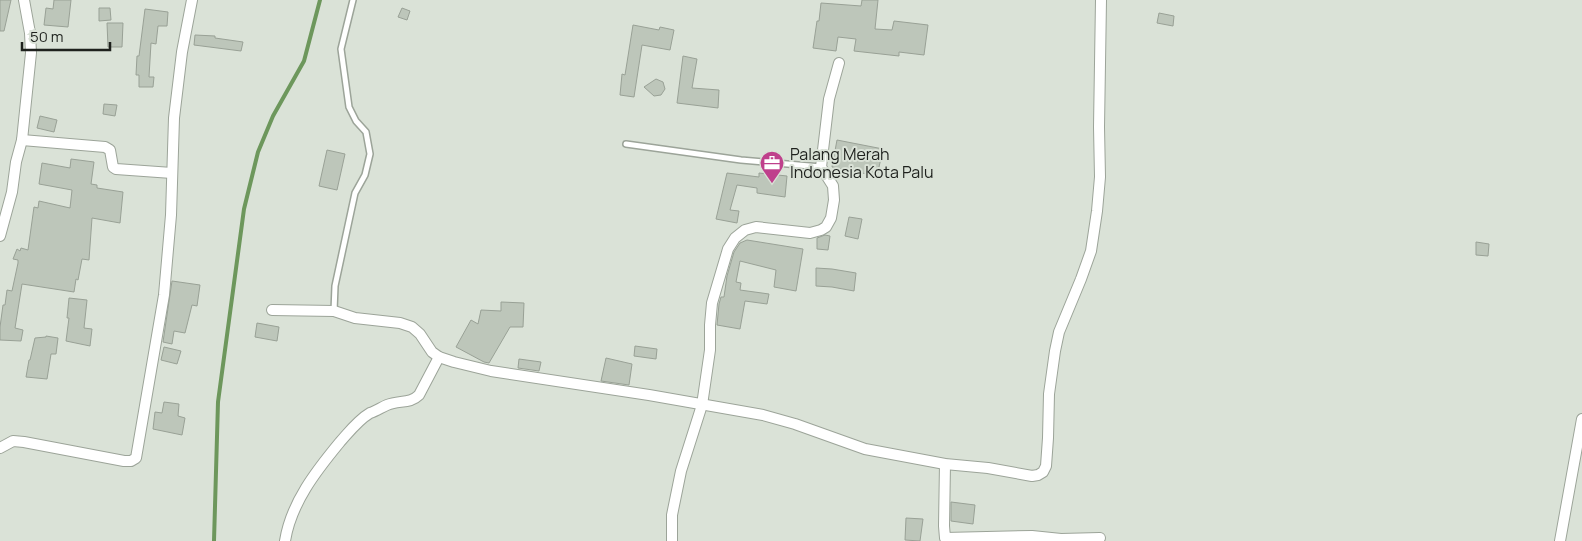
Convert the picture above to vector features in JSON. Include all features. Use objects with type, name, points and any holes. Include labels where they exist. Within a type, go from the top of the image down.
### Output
[{"type":"street","points":[[0,236],[12,192],[16,162],[22,140],[31,53],[30,33],[24,0]]},
{"type":"street","points":[[0,448],[13,441],[124,461],[131,461],[136,458],[164,295],[169,247],[174,118],[182,52],[192,0]]},
{"type":"street","points":[[272,310],[334,311],[354,318],[400,323],[412,327],[420,334],[432,352],[439,357],[492,370],[763,415],[865,449],[945,464],[988,468],[1038,476],[1046,466],[1050,385],[1054,351],[1059,332],[1091,251],[1097,211],[1100,177],[1101,0]]},
{"type":"street","points":[[672,541],[672,515],[681,471],[702,405],[710,350],[712,303],[728,249],[735,238],[745,230],[756,227],[810,233],[826,227],[831,218],[834,200],[832,186],[821,167],[829,99],[839,63]]},
{"type":"street","points":[[22,140],[106,147],[110,150],[116,169],[172,173]]},
{"type":"street","points":[[285,541],[287,528],[302,494],[315,472],[352,427],[368,415],[389,404],[415,400],[420,395],[439,357]]},
{"type":"street","points":[[1560,541],[1582,420]]},
{"type":"street","points":[[945,464],[945,540],[1100,538]]},
{"type":"lane","points":[[334,311],[335,286],[355,193],[365,175],[370,154],[366,132],[356,121],[349,107],[342,49],[353,0]]},
{"type":"lane","points":[[626,144],[741,160],[821,167]]},
{"type":"building","points":[[0,0],[11,0],[4,31],[0,31]]},
{"type":"building","points":[[54,0],[71,0],[68,27],[44,25],[46,8],[53,9]]},
{"type":"building","points":[[862,0],[878,0],[875,29],[892,30],[894,21],[928,25],[924,55],[899,52],[899,56],[854,51],[856,39],[838,37],[836,51],[813,48],[821,3],[861,6]]},
{"type":"building","points":[[99,8],[110,8],[111,20],[99,21]]},
{"type":"building","points":[[402,8],[410,11],[407,20],[398,17]]},
{"type":"building","points":[[145,9],[168,12],[167,26],[158,26],[156,44],[151,43],[149,77],[154,77],[153,87],[139,87],[139,75],[136,75],[137,56],[139,56]]},
{"type":"building","points":[[1159,13],[1174,16],[1173,26],[1157,23]]},
{"type":"building","points":[[107,23],[123,23],[122,47],[108,47]]},
{"type":"building","points":[[633,25],[659,30],[660,27],[674,30],[670,50],[642,45],[634,97],[620,95],[622,74],[625,75]]},
{"type":"building","points":[[195,35],[215,36],[215,38],[243,42],[241,51],[194,45]]},
{"type":"building","points":[[683,56],[697,59],[692,88],[719,90],[718,108],[677,103]]},
{"type":"building","points":[[656,79],[663,82],[665,89],[661,95],[654,96],[644,87]]},
{"type":"building","points":[[104,104],[117,105],[115,116],[103,114]]},
{"type":"building","points":[[40,116],[57,120],[54,132],[37,128]]},
{"type":"building","points":[[837,140],[883,149],[877,176],[832,167]]},
{"type":"building","points":[[327,150],[345,154],[337,190],[319,186]]},
{"type":"building","points":[[71,159],[94,162],[91,184],[97,185],[97,188],[123,192],[120,223],[92,218],[89,260],[82,259],[74,292],[22,284],[15,328],[23,330],[21,341],[0,340],[3,305],[5,305],[7,290],[12,291],[18,263],[18,260],[13,259],[17,249],[20,251],[21,248],[28,250],[34,207],[38,208],[39,201],[70,208],[72,190],[39,184],[42,163],[70,168]]},
{"type":"building","points":[[727,173],[759,177],[759,173],[787,176],[785,197],[757,193],[757,188],[737,185],[730,210],[739,211],[737,223],[716,219]]},
{"type":"building","points":[[849,217],[862,219],[858,239],[845,236]]},
{"type":"building","points":[[825,235],[830,236],[828,250],[817,249],[817,238]]},
{"type":"building","points":[[747,240],[803,249],[796,291],[774,287],[776,270],[740,261],[736,282],[741,283],[740,290],[769,294],[767,304],[745,301],[740,329],[717,325],[719,304],[721,297],[724,297],[727,276],[734,252],[740,243]]},
{"type":"building","points":[[1476,242],[1489,244],[1488,256],[1476,255]]},
{"type":"building","points":[[816,268],[856,273],[854,291],[816,286]]},
{"type":"building","points":[[172,281],[200,285],[197,306],[192,305],[185,333],[174,331],[172,344],[163,342]]},
{"type":"building","points":[[69,298],[87,300],[84,328],[92,329],[90,346],[66,341]]},
{"type":"building","points":[[501,302],[524,303],[523,327],[510,327],[489,363],[456,347],[471,320],[478,324],[481,310],[501,311]]},
{"type":"building","points":[[257,323],[279,327],[277,341],[255,337]]},
{"type":"building","points":[[46,336],[58,338],[56,354],[51,354],[47,379],[26,377],[35,338]]},
{"type":"building","points":[[635,346],[657,349],[656,359],[634,356]]},
{"type":"building","points":[[164,347],[181,351],[177,364],[161,360]]},
{"type":"building","points":[[606,358],[632,364],[629,385],[601,381]]},
{"type":"building","points":[[519,359],[541,362],[539,371],[518,368]]},
{"type":"building","points":[[164,402],[179,404],[178,416],[185,418],[182,435],[153,429],[155,412],[162,413]]},
{"type":"building","points":[[951,502],[975,505],[973,524],[951,521]]},
{"type":"building","points":[[906,518],[923,519],[920,541],[905,540]]},
{"type":"waterway","points":[[214,541],[218,402],[244,209],[258,152],[273,116],[304,61],[320,0]]},
{"type":"place","name":"Palang Merah Indonesia Kota Palu","points":[[772,184]]}]
